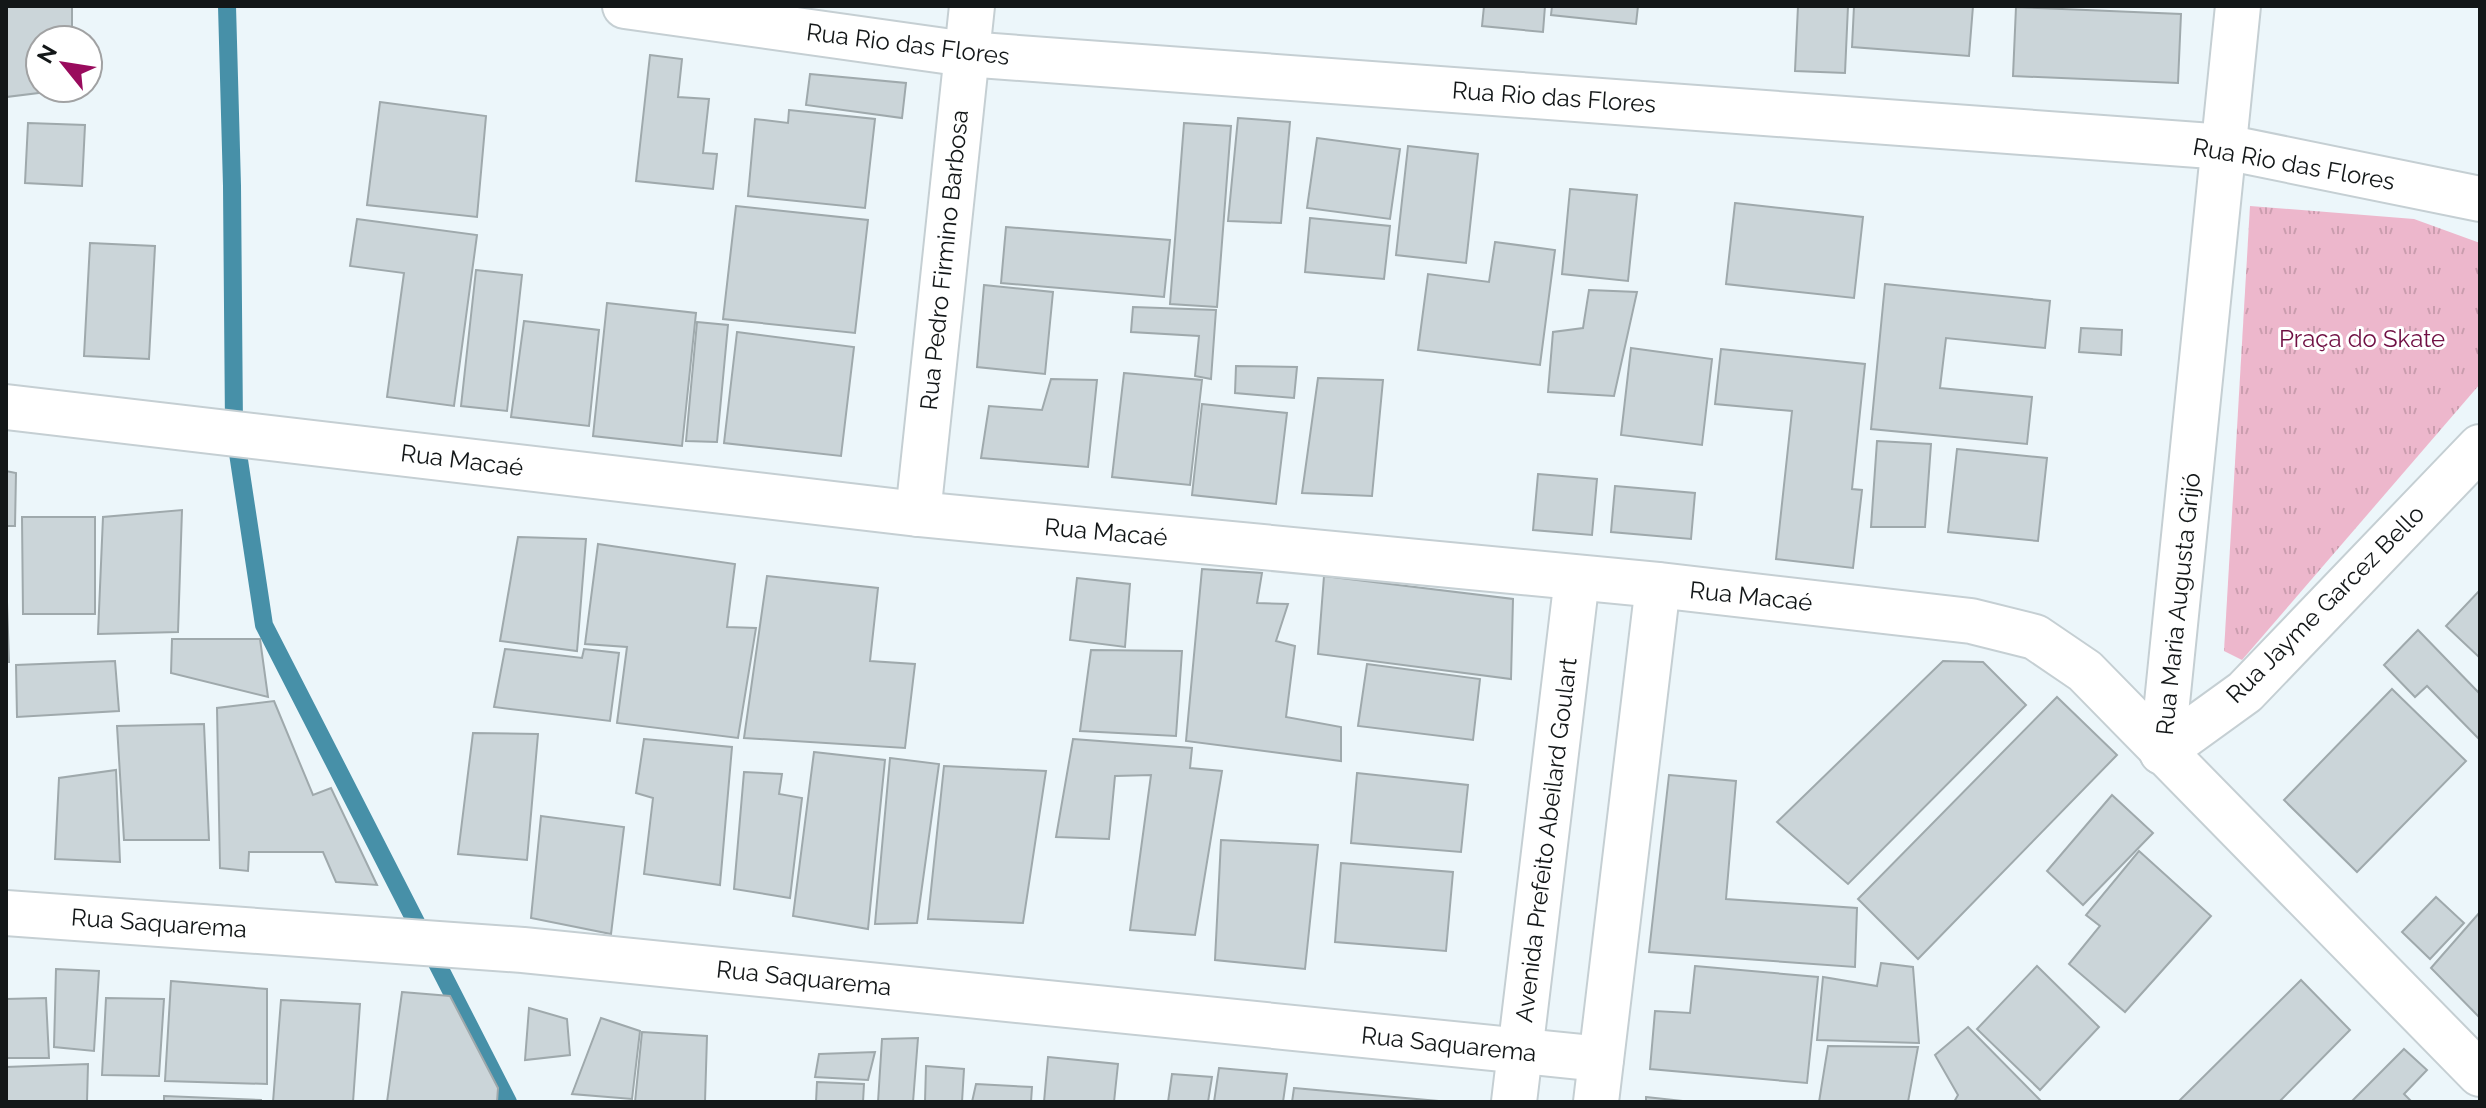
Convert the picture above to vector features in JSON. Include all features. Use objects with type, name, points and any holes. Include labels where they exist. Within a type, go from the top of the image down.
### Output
[{"type":"street","name":"Rua Rio das Flores","points":[[625,6],[966,54],[2225,147],[2480,199]]},
{"type":"street","name":"Rua Pedro Firmino Barbosa","points":[[918,514],[972,6]]},
{"type":"street","name":"Rua Maria Augusta Grijó","points":[[2238,6],[2162,752],[2480,1074]]},
{"type":"street","name":"Rua Macaé","points":[[6,407],[918,514],[1658,585],[1971,621],[2035,637],[2085,671],[2162,752]]},
{"type":"street","name":"Rua Jayme Garcez Bello","points":[[2162,752],[2245,692],[2480,447]]},
{"type":"street","name":"Avenida Prefeito Abeilard Goulart","points":[[1514,1102],[1577,578]]},
{"type":"street","points":[[1596,1102],[1658,585]]},
{"type":"street","name":"Rua Saquarema","points":[[6,913],[523,950],[1601,1059]]},
{"type":"green space","name":"Praça do Skate","points":[[2250,206],[2414,219],[2480,243],[2480,384],[2242,660],[2224,651]]},
{"type":"building","points":[[6,6],[72,6],[72,24],[24,24],[24,95],[6,97]]},
{"type":"building","points":[[1484,6],[1545,6],[1543,32],[1482,26]]},
{"type":"building","points":[[1552,6],[1638,6],[1636,24],[1551,15]]},
{"type":"building","points":[[1798,6],[1848,6],[1845,73],[1795,71]]},
{"type":"building","points":[[1854,6],[1973,6],[1969,56],[1852,47]]},
{"type":"building","points":[[2016,7],[2181,14],[2178,83],[2013,76]]},
{"type":"building","points":[[650,55],[682,59],[678,97],[709,99],[703,153],[717,154],[713,189],[636,181]]},
{"type":"building","points":[[810,74],[906,83],[902,118],[806,105]]},
{"type":"building","points":[[380,102],[486,116],[477,217],[367,205]]},
{"type":"building","points":[[789,110],[875,119],[865,208],[748,196],[755,119],[788,123]]},
{"type":"building","points":[[1238,118],[1290,122],[1281,223],[1228,221]]},
{"type":"building","points":[[28,123],[85,125],[82,186],[25,183]]},
{"type":"building","points":[[1184,123],[1231,126],[1217,307],[1170,304]]},
{"type":"building","points":[[1317,138],[1400,149],[1390,219],[1307,208]]},
{"type":"building","points":[[1408,146],[1478,154],[1466,263],[1396,255]]},
{"type":"building","points":[[1570,189],[1637,195],[1628,281],[1562,274]]},
{"type":"building","points":[[1735,203],[1863,217],[1854,298],[1726,284]]},
{"type":"building","points":[[736,206],[868,220],[855,333],[723,319]]},
{"type":"building","points":[[1310,218],[1390,226],[1384,279],[1305,272]]},
{"type":"building","points":[[357,219],[477,235],[454,406],[387,397],[404,273],[350,266]]},
{"type":"building","points":[[1006,227],[1170,240],[1164,297],[1001,283]]},
{"type":"building","points":[[1495,242],[1555,250],[1540,365],[1418,350],[1428,274],[1489,282]]},
{"type":"building","points":[[90,243],[155,246],[149,359],[84,356]]},
{"type":"building","points":[[476,270],[522,275],[507,411],[461,406]]},
{"type":"building","points":[[1885,284],[2050,301],[2045,348],[1946,338],[1940,388],[2032,397],[2027,444],[1871,429]]},
{"type":"building","points":[[984,285],[1053,292],[1045,374],[977,367]]},
{"type":"building","points":[[1589,290],[1637,292],[1614,396],[1548,392],[1553,332],[1583,328]]},
{"type":"building","points":[[607,303],[696,313],[682,446],[593,436]]},
{"type":"building","points":[[1133,307],[1216,310],[1211,379],[1195,376],[1199,336],[1131,332]]},
{"type":"building","points":[[524,321],[599,330],[589,426],[511,417]]},
{"type":"building","points":[[697,322],[728,325],[717,442],[686,441]]},
{"type":"building","points":[[2081,328],[2122,330],[2121,355],[2079,352]]},
{"type":"building","points":[[737,332],[854,347],[841,456],[724,443]]},
{"type":"building","points":[[1631,348],[1712,359],[1702,445],[1621,435]]},
{"type":"building","points":[[1721,349],[1865,364],[1852,489],[1862,490],[1853,568],[1776,559],[1792,411],[1715,404]]},
{"type":"building","points":[[1236,366],[1297,367],[1294,398],[1235,393]]},
{"type":"building","points":[[1124,373],[1202,380],[1190,485],[1112,477]]},
{"type":"building","points":[[1318,378],[1383,380],[1372,496],[1302,493]]},
{"type":"building","points":[[1051,379],[1097,380],[1088,467],[981,458],[989,406],[1042,410]]},
{"type":"building","points":[[1202,404],[1287,413],[1276,504],[1192,495]]},
{"type":"building","points":[[1877,441],[1931,444],[1925,527],[1871,527]]},
{"type":"building","points":[[1957,449],[2047,458],[2038,541],[1948,532]]},
{"type":"building","points":[[6,471],[16,473],[15,526],[6,526]]},
{"type":"building","points":[[1538,474],[1597,479],[1592,535],[1533,530]]},
{"type":"building","points":[[1615,486],[1695,493],[1691,539],[1611,532]]},
{"type":"building","points":[[182,510],[178,632],[98,634],[103,517]]},
{"type":"building","points":[[22,517],[95,517],[95,614],[23,614]]},
{"type":"building","points":[[518,537],[586,539],[577,651],[500,641]]},
{"type":"building","points":[[598,544],[735,564],[727,627],[756,628],[738,738],[617,723],[627,647],[585,644]]},
{"type":"building","points":[[1202,569],[1262,573],[1257,603],[1288,604],[1276,641],[1295,646],[1286,717],[1341,727],[1341,761],[1186,741]]},
{"type":"building","points":[[767,576],[878,588],[870,661],[915,664],[905,748],[744,738]]},
{"type":"building","points":[[1324,576],[1513,599],[1511,679],[1318,654]]},
{"type":"building","points":[[1077,578],[1130,584],[1125,647],[1070,640]]},
{"type":"building","points":[[2480,590],[2480,658],[2446,626]]},
{"type":"building","points":[[7,602],[9,662],[6,662]]},
{"type":"building","points":[[2418,630],[2480,694],[2480,740],[2427,686],[2415,697],[2384,665]]},
{"type":"building","points":[[172,639],[260,639],[268,697],[171,673]]},
{"type":"building","points":[[505,649],[582,658],[584,649],[619,653],[610,721],[494,707]]},
{"type":"building","points":[[1091,650],[1182,651],[1176,736],[1080,731]]},
{"type":"building","points":[[115,661],[119,711],[17,717],[16,665]]},
{"type":"building","points":[[1943,661],[1983,662],[2026,705],[1848,884],[1777,822]]},
{"type":"building","points":[[1367,664],[1480,679],[1473,740],[1358,726]]},
{"type":"building","points":[[2392,689],[2466,761],[2357,872],[2284,800]]},
{"type":"building","points":[[2057,697],[2117,755],[1918,959],[1858,899]]},
{"type":"building","points":[[274,701],[313,795],[331,788],[377,885],[336,882],[323,852],[249,852],[248,871],[220,868],[217,708]]},
{"type":"building","points":[[204,724],[209,840],[124,840],[117,726]]},
{"type":"building","points":[[473,733],[538,734],[527,860],[458,854]]},
{"type":"building","points":[[644,739],[732,747],[720,885],[644,874],[653,798],[636,793]]},
{"type":"building","points":[[1073,739],[1192,748],[1190,768],[1222,771],[1195,935],[1130,930],[1151,775],[1115,776],[1109,839],[1056,837]]},
{"type":"building","points":[[814,752],[885,760],[868,929],[793,916]]},
{"type":"building","points":[[890,758],[939,764],[917,923],[875,924]]},
{"type":"building","points":[[944,766],[1046,771],[1023,923],[928,919]]},
{"type":"building","points":[[116,770],[120,862],[55,859],[59,778]]},
{"type":"building","points":[[744,772],[782,774],[779,794],[802,798],[790,898],[734,889]]},
{"type":"building","points":[[1357,773],[1468,785],[1461,852],[1351,843]]},
{"type":"building","points":[[1669,775],[1736,781],[1726,899],[1857,908],[1855,967],[1649,952]]},
{"type":"building","points":[[2112,795],[2153,833],[2083,905],[2047,871]]},
{"type":"building","points":[[541,816],[624,827],[611,934],[531,918]]},
{"type":"building","points":[[1221,840],[1318,845],[1305,969],[1215,960]]},
{"type":"building","points":[[2139,851],[2211,916],[2125,1012],[2069,964],[2100,926],[2086,915]]},
{"type":"building","points":[[1341,863],[1453,872],[1446,951],[1335,942]]},
{"type":"building","points":[[2436,897],[2464,923],[2430,959],[2402,932]]},
{"type":"building","points":[[2480,912],[2480,1018],[2431,968]]},
{"type":"building","points":[[1881,963],[1913,967],[1919,1043],[1817,1040],[1823,977],[1877,986]]},
{"type":"building","points":[[1695,966],[1818,977],[1807,1083],[1650,1069],[1655,1011],[1690,1013]]},
{"type":"building","points":[[2037,966],[2099,1027],[2040,1090],[1977,1029]]},
{"type":"building","points":[[56,969],[99,971],[94,1051],[54,1047]]},
{"type":"building","points":[[2301,980],[2350,1030],[2279,1102],[2178,1102]]},
{"type":"building","points":[[171,981],[267,989],[267,1084],[165,1081]]},
{"type":"building","points":[[402,992],[450,996],[498,1088],[497,1102],[387,1102]]},
{"type":"building","points":[[46,998],[49,1058],[6,1058],[6,999]]},
{"type":"building","points":[[106,998],[164,999],[159,1076],[102,1075]]},
{"type":"building","points":[[281,1000],[360,1004],[353,1102],[273,1102]]},
{"type":"building","points":[[529,1008],[567,1019],[570,1055],[525,1060]]},
{"type":"building","points":[[601,1018],[640,1031],[632,1099],[572,1094]]},
{"type":"building","points":[[1968,1027],[2042,1102],[1954,1102],[1958,1095],[1935,1055]]},
{"type":"building","points":[[642,1032],[707,1036],[705,1102],[635,1102]]},
{"type":"building","points":[[918,1038],[913,1102],[878,1102],[882,1039]]},
{"type":"building","points":[[1828,1046],[1918,1047],[1908,1102],[1819,1102]]},
{"type":"building","points":[[2404,1049],[2427,1070],[2404,1094],[2412,1102],[2351,1102]]},
{"type":"building","points":[[875,1052],[868,1080],[815,1077],[819,1054]]},
{"type":"building","points":[[1048,1057],[1118,1064],[1114,1102],[1044,1102]]},
{"type":"building","points":[[88,1064],[87,1102],[6,1102],[6,1067]]},
{"type":"building","points":[[926,1066],[964,1069],[962,1102],[925,1102]]},
{"type":"building","points":[[1219,1068],[1287,1074],[1283,1102],[1214,1102]]},
{"type":"building","points":[[1172,1074],[1212,1077],[1208,1102],[1168,1102]]},
{"type":"building","points":[[817,1082],[864,1084],[863,1102],[816,1102]]},
{"type":"building","points":[[976,1084],[1032,1087],[1031,1102],[972,1102]]},
{"type":"building","points":[[1294,1088],[1450,1102],[1292,1102]]},
{"type":"building","points":[[164,1096],[261,1100],[261,1102],[164,1102]]},
{"type":"building","points":[[1646,1097],[1692,1102],[1646,1102]]},
{"type":"waterway","points":[[227,6],[234,427],[264,625],[508,1102]]}]
